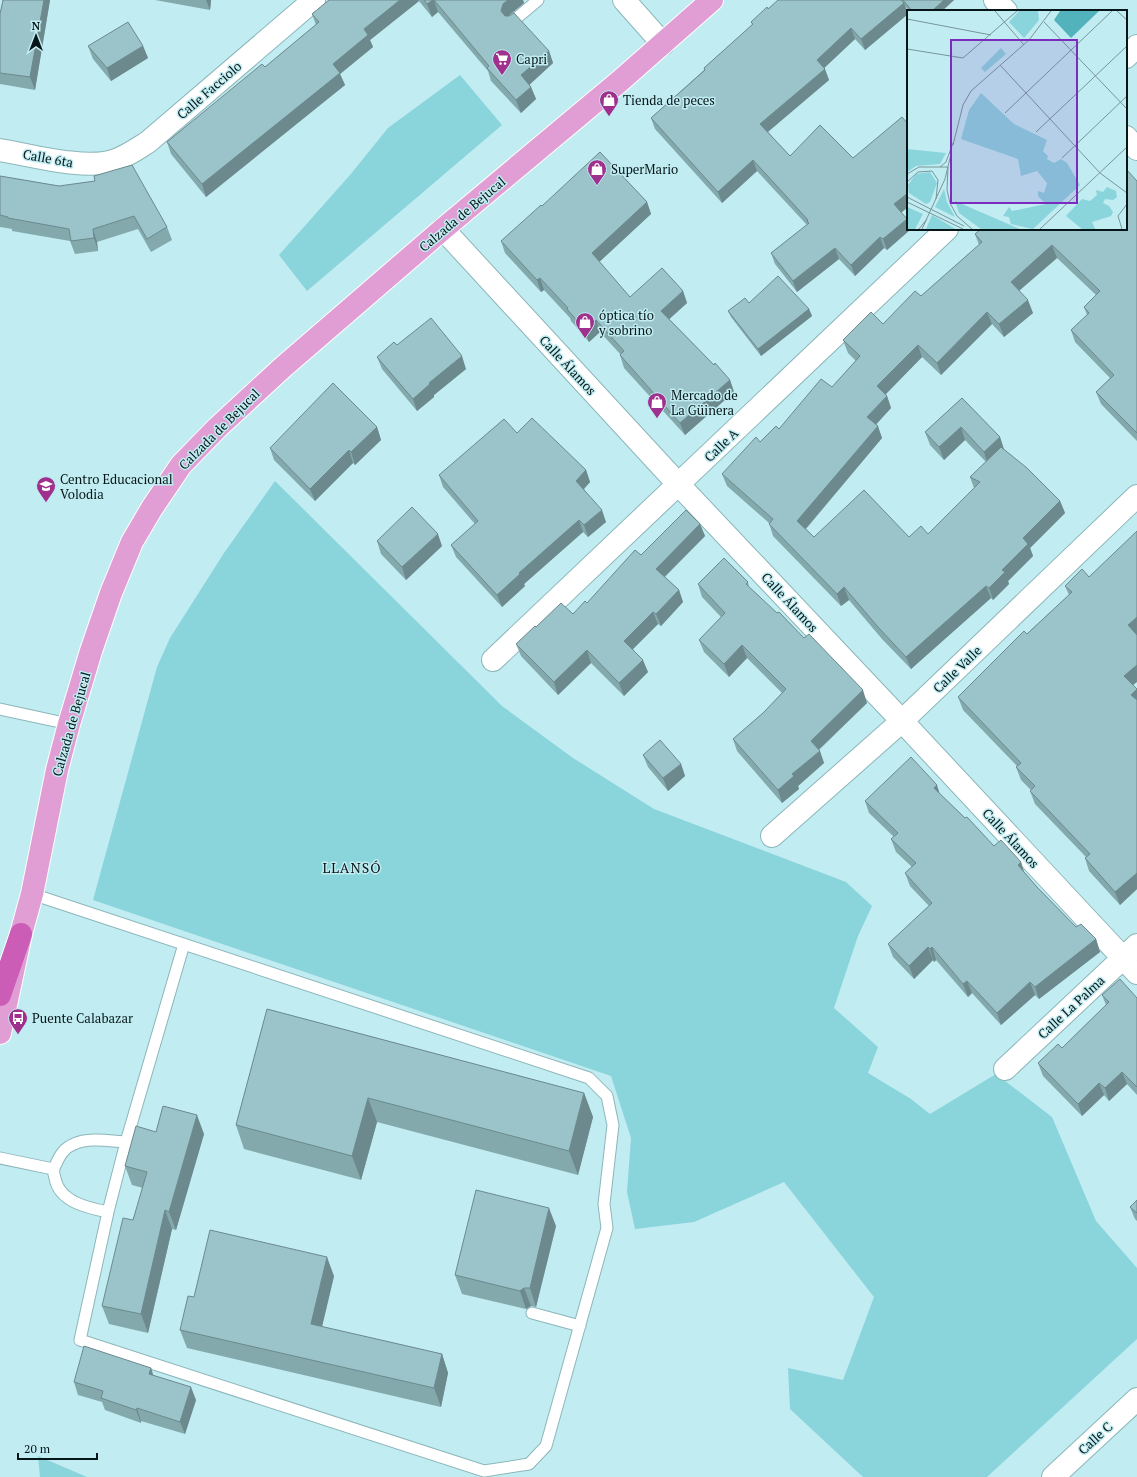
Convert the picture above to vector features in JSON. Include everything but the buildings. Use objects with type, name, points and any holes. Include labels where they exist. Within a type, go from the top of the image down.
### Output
[{"type":"highway","points":[[0,995],[21,934]]},
{"type":"main road","name":"Calzada de Bejucal","points":[[0,1033],[21,934],[32,894],[57,770],[91,651],[108,600],[132,542],[152,508],[181,465],[217,428],[282,368],[443,229],[663,44],[712,0]]},
{"type":"street","name":"Calle Facciolo","points":[[96,164],[113,161],[131,153],[148,142],[314,0]]},
{"type":"street","points":[[624,0],[663,44]]},
{"type":"street","points":[[995,0],[1005,10]]},
{"type":"street","points":[[1127,56],[1137,46]]},
{"type":"street","points":[[1127,138],[1137,149]]},
{"type":"street","name":"Calle 6ta","points":[[0,150],[75,163],[96,164]]},
{"type":"street","name":"Calle Álamos","points":[[443,229],[679,485],[902,721],[1132,959]]},
{"type":"street","name":"Calle A","points":[[494,660],[946,230]]},
{"type":"street","name":"Calle Valle","points":[[772,836],[902,721],[1137,496]]},
{"type":"street","name":"Calle La Palma","points":[[1005,1069],[1132,959]]},
{"type":"street","name":"Calle C","points":[[1053,1477],[1137,1398]]},
{"type":"lane","points":[[512,22],[538,0]]},
{"type":"lane","points":[[0,709],[70,724]]},
{"type":"lane","points":[[32,894],[184,944],[589,1078],[607,1096],[614,1125],[604,1204],[607,1228],[546,1446],[529,1464],[484,1471],[80,1340],[108,1212],[126,1142],[184,944]]},
{"type":"lane","points":[[108,1212],[89,1208],[70,1200],[56,1186],[53,1169],[62,1151],[75,1143],[90,1140],[126,1142]]},
{"type":"lane","points":[[0,1158],[53,1169]]},
{"type":"lane","points":[[532,1313],[580,1326]]},
{"type":"shaded area","points":[[460,75],[502,125],[307,291],[279,255],[350,175],[388,128]]},
{"type":"shaded area","points":[[275,481],[502,706],[573,758],[654,809],[846,882],[872,906],[858,936],[834,1008],[878,1047],[868,1073],[911,1099],[930,1114],[996,1074],[1052,1117],[1096,1221],[1137,1268],[1137,1339],[987,1477],[863,1477],[790,1409],[788,1368],[843,1380],[874,1297],[784,1182],[694,1222],[635,1229],[627,1192],[631,1138],[611,1076],[93,900],[157,667],[170,638],[224,553]]},
{"type":"shaded area","points":[[38,1456],[87,1477],[40,1477]]},
{"type":"place","name":"Capri","points":[[502,76]]},
{"type":"place","name":"Tienda de peces","points":[[609,117]]},
{"type":"place","name":"SuperMario","points":[[597,186]]},
{"type":"place","name":"óptica tío y sobrino","points":[[585,339]]},
{"type":"place","name":"Mercado de La Güinera","points":[[657,419]]},
{"type":"place","name":"Centro Educacional Volodia","points":[[46,503]]},
{"type":"place","name":"Puente Calabazar","points":[[18,1035]]},
{"type":"district","name":"LLANSÓ","points":[[352,867]]}]
